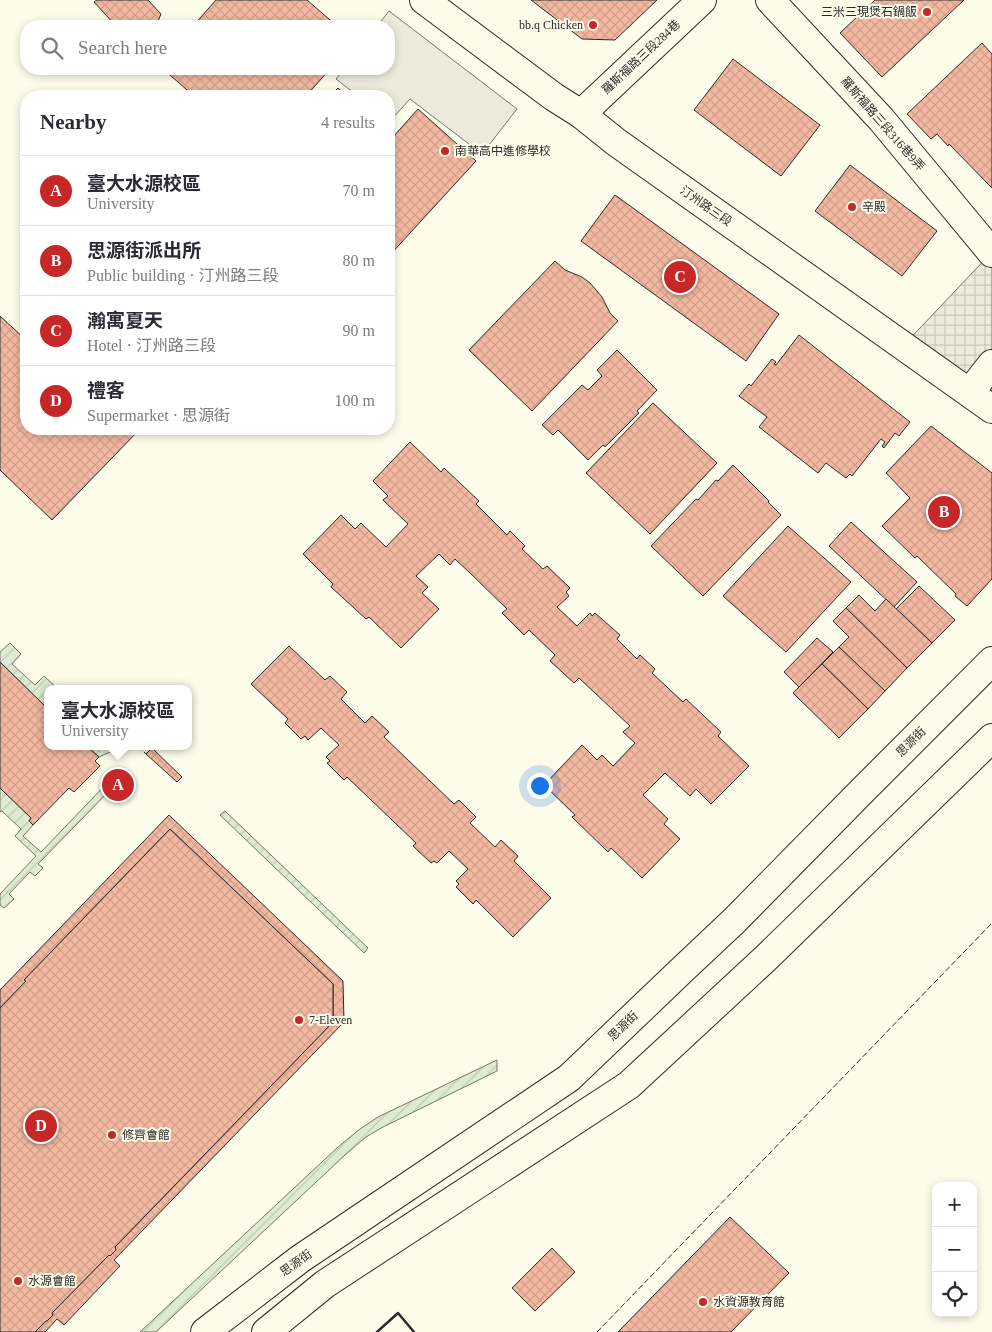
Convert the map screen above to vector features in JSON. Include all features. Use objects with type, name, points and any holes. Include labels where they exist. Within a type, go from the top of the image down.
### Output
[{"type":"street","name":"汀州路三段","points":[[424,0],[554,97],[581,114],[624,148],[992,409]]},
{"type":"street","name":"羅斯福路三段284巷","points":[[581,114],[702,0]]},
{"type":"street","name":"羅斯福路三段316巷9弄","points":[[770,0],[881,119],[992,253]]},
{"type":"street","points":[[970,392],[992,364]]},
{"type":"street","name":"思源街","points":[[205,1332],[300,1259],[569,1078],[734,922],[992,661]]},
{"type":"street","points":[[266,1332],[325,1284],[629,1085],[766,958],[992,738]]},
{"type":"green space","points":[[10,643],[21,654],[12,664],[35,685],[44,676],[54,685],[44,685],[44,705],[0,662],[0,652]]},
{"type":"green space","points":[[91,750],[115,750],[99,757]]},
{"type":"green space","points":[[120,776],[125,781],[116,784],[38,864],[43,868],[35,876],[30,872],[9,894],[14,899],[4,908],[0,905],[0,894],[36,856],[15,836],[21,829],[2,811],[0,812],[0,788],[31,818],[29,821],[33,825],[23,836],[41,852],[112,778]]},
{"type":"green space","points":[[225,811],[368,948],[364,953],[220,815]]},
{"type":"green space","points":[[497,1060],[497,1071],[366,1137],[156,1332],[140,1332],[338,1147],[360,1129],[378,1117]]},
{"type":"shaded area","points":[[389,11],[517,109],[482,154],[410,99],[395,116],[395,90],[350,90],[336,79],[339,75],[395,75],[395,20],[382,20]]},
{"type":"shaded area","points":[[992,252],[992,409],[903,346]]},
{"type":"building","points":[[97,0],[148,0],[161,14],[158,20],[110,20],[94,2]]},
{"type":"building","points":[[216,0],[307,0],[330,20],[198,20]]},
{"type":"building","points":[[531,0],[657,0],[615,40],[582,39]]},
{"type":"building","points":[[875,0],[964,0],[882,77],[840,33]]},
{"type":"building","points":[[982,43],[992,54],[992,188],[949,144],[948,146],[937,134],[931,139],[907,114]]},
{"type":"building","points":[[733,59],[820,125],[781,176],[694,110]]},
{"type":"building","points":[[170,75],[325,75],[311,90],[187,90]]},
{"type":"building","name":"南華高中進修學校","points":[[418,109],[476,161],[395,249],[395,135]]},
{"type":"building","points":[[850,165],[937,231],[902,276],[815,211]]},
{"type":"building","points":[[615,195],[779,314],[746,361],[581,241]]},
{"type":"building","points":[[555,261],[565,270],[582,277],[590,283],[602,297],[610,313],[618,321],[532,411],[469,350]]},
{"type":"building","points":[[0,316],[20,334],[20,435],[134,435],[52,520],[0,470]]},
{"type":"building","points":[[799,335],[910,422],[899,436],[895,433],[884,448],[882,446],[885,442],[881,439],[852,476],[850,474],[846,478],[826,463],[818,473],[759,427],[767,417],[739,396],[749,384],[751,386],[772,359],[776,362],[774,364],[776,365]]},
{"type":"building","points":[[617,350],[657,390],[637,411],[639,413],[605,447],[603,445],[588,460],[558,430],[553,435],[542,425],[582,385],[588,390],[602,376],[597,370]]},
{"type":"building","points":[[653,403],[717,463],[650,534],[586,473]]},
{"type":"building","points":[[931,426],[992,473],[992,579],[967,606],[917,556],[915,558],[882,526],[910,498],[886,473]]},
{"type":"building","points":[[410,442],[441,472],[444,468],[479,501],[476,504],[507,535],[510,531],[525,546],[522,549],[543,569],[547,566],[570,588],[566,592],[569,596],[557,607],[577,626],[590,613],[592,616],[595,613],[620,635],[617,639],[637,659],[640,655],[655,669],[652,673],[683,702],[686,699],[721,732],[718,736],[749,766],[711,804],[696,789],[690,796],[665,773],[643,795],[668,819],[664,824],[680,839],[642,878],[611,848],[608,852],[572,817],[575,815],[544,785],[582,745],[597,760],[602,755],[613,766],[635,743],[623,732],[630,726],[579,678],[574,683],[550,661],[555,655],[529,630],[524,635],[502,613],[507,609],[470,573],[455,559],[450,565],[439,554],[416,576],[428,587],[422,593],[439,609],[401,648],[369,617],[366,619],[331,587],[333,584],[303,554],[341,515],[355,529],[361,523],[386,547],[408,524],[383,500],[388,496],[373,481]]},
{"type":"building","points":[[733,465],[781,515],[703,596],[651,546],[696,499],[698,500]]},
{"type":"building","points":[[851,522],[917,582],[894,607],[829,546]]},
{"type":"building","points":[[788,526],[851,582],[786,652],[723,596]]},
{"type":"building","points":[[919,586],[955,620],[932,643],[896,609]]},
{"type":"building","points":[[859,595],[875,611],[886,599],[932,643],[907,668],[846,608]]},
{"type":"building","points":[[846,608],[907,668],[885,691],[839,647],[849,637],[833,621]]},
{"type":"building","points":[[817,638],[833,652],[799,687],[784,672]]},
{"type":"building","points":[[289,646],[325,680],[330,676],[347,692],[341,699],[365,723],[372,716],[389,732],[384,737],[454,804],[459,800],[476,817],[470,823],[495,847],[501,840],[518,856],[514,861],[551,898],[513,937],[476,900],[473,904],[456,887],[459,884],[456,881],[468,869],[449,851],[437,863],[434,861],[431,863],[413,846],[416,843],[347,777],[344,780],[327,763],[330,761],[326,757],[339,745],[321,728],[308,740],[305,736],[301,739],[285,723],[288,719],[251,684]]},
{"type":"building","points":[[839,647],[885,691],[868,709],[822,664]]},
{"type":"building","points":[[0,662],[44,705],[44,750],[91,750],[99,757],[95,761],[100,766],[74,792],[69,788],[33,825],[29,821],[31,818],[0,788]]},
{"type":"building","points":[[822,664],[868,709],[839,738],[793,693]]},
{"type":"building","points":[[150,750],[154,750],[182,777],[177,782],[146,754]]},
{"type":"building","points":[[169,815],[343,981],[344,1022],[114,1260],[120,1266],[64,1325],[57,1319],[45,1332],[35,1332],[116,1250],[115,1247],[333,1022],[333,984],[170,829],[24,980],[26,981],[0,1008],[0,990]]},
{"type":"building","name":"修齊會館","points":[[170,829],[333,984],[333,1022],[115,1247],[116,1250],[52,1313],[53,1315],[47,1321],[35,1332],[0,1332],[0,1008],[26,981],[24,980]]},
{"type":"building","name":"水資源教育館","points":[[730,1217],[789,1273],[731,1332],[618,1332]]},
{"type":"building","points":[[552,1248],[575,1272],[535,1311],[512,1288]]},
{"type":"fence","points":[[142,750],[146,754],[150,750]]},
{"type":"fence","points":[[597,1332],[992,923]]},
{"type":"wall","points":[[377,1332],[398,1313],[414,1332]]},
{"type":"place","name":"三米三現煲石鍋飯","points":[[927,12]]},
{"type":"place","name":"bb.q Chicken","points":[[593,25]]},
{"type":"place","name":"南華高中進修學校","points":[[445,151]]},
{"type":"place","name":"辛殿","points":[[852,207]]},
{"type":"place","name":"瀚寓夏天","points":[[680,277]]},
{"type":"place","name":"思源街派出所","points":[[944,512]]},
{"type":"place","name":"臺大水源校區","points":[[118,785]]},
{"type":"place","name":"7-Eleven","points":[[299,1020]]},
{"type":"place","name":"禮客","points":[[41,1126]]},
{"type":"place","name":"修齊會館","points":[[112,1135]]},
{"type":"place","name":"水源會館","points":[[18,1281]]},
{"type":"place","name":"水資源教育館","points":[[703,1302]]}]
